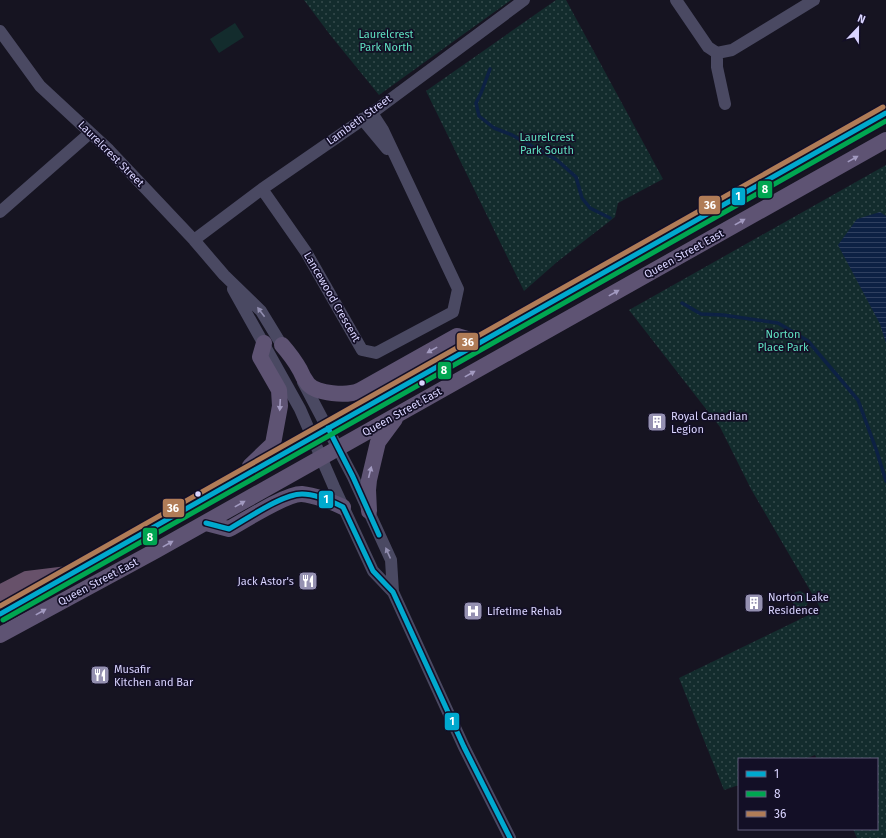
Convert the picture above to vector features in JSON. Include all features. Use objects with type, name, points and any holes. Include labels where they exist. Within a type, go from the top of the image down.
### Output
[{"type":"highway","points":[[0,594],[27,580],[68,575]]},
{"type":"main road","name":"Queen Street East","points":[[0,614],[886,114]]},
{"type":"main road","name":"Queen Street East","points":[[0,635],[321,458],[886,140]]},
{"type":"main road","points":[[282,345],[291,354],[308,385],[314,388],[341,394],[352,394],[457,336],[480,343]]},
{"type":"main road","points":[[233,482],[273,444],[280,399],[278,390],[260,357],[264,343]]},
{"type":"main road","points":[[369,511],[369,480],[378,442],[399,414]]},
{"type":"main road","points":[[206,522],[229,529],[287,498],[302,494],[343,507]]},
{"type":"street","name":"Lambeth Street","points":[[194,240],[262,189],[367,116],[524,0]]},
{"type":"street","points":[[676,0],[708,47],[717,53],[732,50],[814,0]]},
{"type":"street","name":"Laurelcrest Street","points":[[0,31],[40,86],[109,150],[194,240],[224,275],[261,311],[282,345],[328,428],[369,511],[390,560],[393,592]]},
{"type":"street","points":[[717,53],[717,67],[725,104]]},
{"type":"street","name":"Lancewood Crescent","points":[[262,189],[306,252],[362,350],[376,353],[453,312],[458,289],[401,167],[383,143],[367,116]]},
{"type":"street","points":[[0,212],[90,133]]},
{"type":"street","name":"Laurelcrest Street","points":[[224,275],[300,408],[312,438],[373,571],[393,592]]},
{"type":"street","points":[[393,592],[464,747],[510,838]]},
{"type":"green space","name":"Laurelcrest Park North","points":[[304,0],[511,0],[379,95]]},
{"type":"green space","name":"Laurelcrest Park South","points":[[556,0],[566,0],[663,179],[618,203],[615,217],[557,262],[524,291],[426,91]]},
{"type":"green space","points":[[235,23],[244,37],[219,53],[210,39]]},
{"type":"green space","name":"Norton Place Park","points":[[886,165],[886,838],[857,838],[853,830],[878,830],[878,758],[816,758],[815,755],[808,758],[738,758],[738,785],[724,790],[679,678],[821,609],[751,489],[720,427],[629,310]]},
{"type":"green space","points":[[800,591],[807,596],[808,603],[804,608],[796,610],[791,596]]},
{"type":"water","points":[[880,212],[886,216],[886,343],[880,324],[838,245],[857,219]]},
{"type":"waterway","points":[[490,69],[476,103],[479,116],[494,128],[512,135],[557,160],[576,177],[582,198],[590,208],[610,218]]},
{"type":"waterway","points":[[682,303],[701,314],[723,315],[778,323],[808,341],[858,400],[886,481]]},
{"type":"transit line","name":"36","points":[[0,606],[883,107]]},
{"type":"transit line","name":"1","points":[[0,614],[886,113]]},
{"type":"transit line","name":"8","points":[[3,620],[886,121]]},
{"type":"transit line","name":"1","points":[[328,428],[353,477],[379,535]]},
{"type":"transit line","name":"1","points":[[206,523],[229,529],[275,502],[294,495],[302,494],[328,500],[343,507],[373,571],[393,592],[464,747],[510,838]]},
{"type":"place","name":"Royal Canadian Legion","points":[[657,422]]},
{"type":"place","name":"Jack Astor's","points":[[308,581]]},
{"type":"place","name":"Norton Lake Residence","points":[[754,603]]},
{"type":"place","name":"Lifetime Rehab","points":[[473,611]]},
{"type":"place","name":"Musafir Kitchen and Bar","points":[[100,675]]}]
